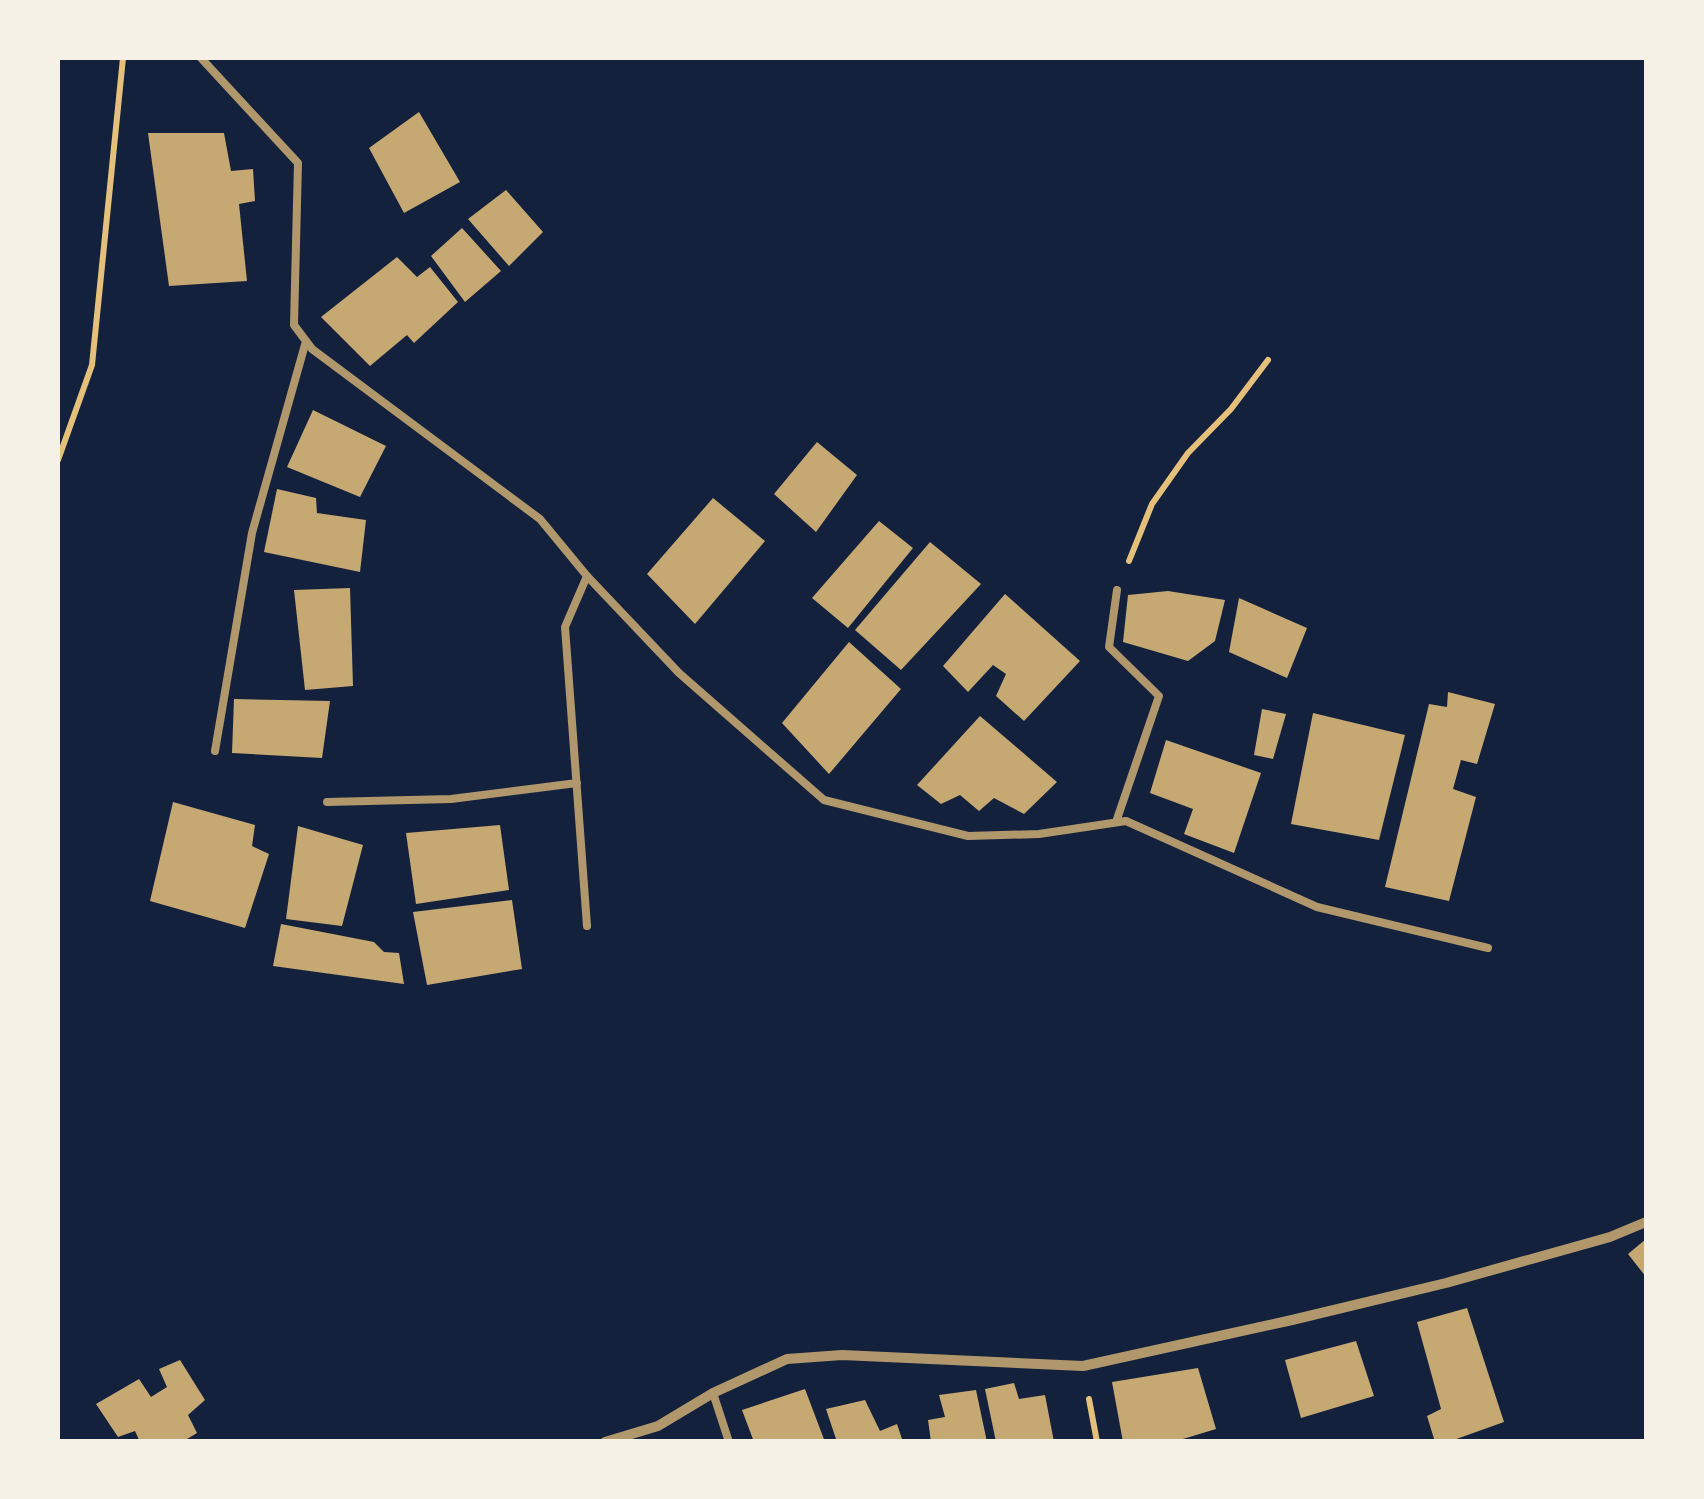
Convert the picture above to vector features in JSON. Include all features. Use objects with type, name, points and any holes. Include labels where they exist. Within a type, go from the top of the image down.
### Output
[{"type":"street","points":[[605,1442],[658,1426],[713,1393],[787,1358],[842,1355],[1082,1366],[1446,1283],[1610,1237],[1646,1222]]},
{"type":"lane","points":[[201,58],[298,163],[294,325],[306,342],[540,519],[587,576],[679,673],[824,800],[968,836],[1039,834],[1126,820],[1317,907],[1488,948]]},
{"type":"lane","points":[[215,751],[252,533],[306,342]]},
{"type":"lane","points":[[587,576],[565,627],[587,926]]},
{"type":"lane","points":[[1116,822],[1159,696],[1109,647],[1117,590]]},
{"type":"lane","points":[[326,802],[452,799],[577,783]]},
{"type":"lane","points":[[713,1393],[729,1442]]},
{"type":"path","points":[[58,460],[92,365],[123,58]]},
{"type":"path","points":[[1117,590],[1152,504],[1188,454],[1231,409],[1268,360]]},
{"type":"building","points":[[419,112],[460,182],[404,213],[369,148]]},
{"type":"building","points":[[148,133],[224,133],[231,171],[253,169],[255,201],[239,204],[247,281],[169,286]]},
{"type":"building","points":[[506,190],[543,232],[509,266],[468,219]]},
{"type":"building","points":[[462,228],[501,271],[465,302],[431,256]]},
{"type":"building","points":[[397,257],[417,277],[430,267],[458,302],[414,343],[407,335],[370,366],[321,317]]},
{"type":"building","points":[[313,410],[386,446],[360,497],[287,467]]},
{"type":"building","points":[[817,442],[857,475],[816,532],[774,494]]},
{"type":"building","points":[[277,489],[316,498],[317,513],[366,520],[360,572],[264,552]]},
{"type":"building","points":[[713,498],[765,541],[695,624],[647,574]]},
{"type":"building","points":[[879,521],[913,548],[848,628],[812,598]]},
{"type":"building","points":[[930,542],[981,584],[901,670],[855,630]]},
{"type":"building","points":[[350,588],[353,686],[305,690],[294,590]]},
{"type":"building","points":[[1168,591],[1225,600],[1215,641],[1188,661],[1123,642],[1128,595]]},
{"type":"building","points":[[1005,594],[1080,661],[1024,721],[996,696],[1006,674],[993,665],[968,692],[943,666]]},
{"type":"building","points":[[1239,598],[1307,628],[1287,678],[1229,652]]},
{"type":"building","points":[[849,642],[901,689],[829,774],[782,723]]},
{"type":"building","points":[[1448,692],[1495,704],[1477,764],[1461,760],[1453,789],[1476,797],[1449,901],[1385,887],[1429,704],[1447,707]]},
{"type":"building","points":[[234,699],[330,701],[322,758],[232,753]]},
{"type":"building","points":[[1262,709],[1286,714],[1273,759],[1254,755]]},
{"type":"building","points":[[1313,713],[1405,735],[1379,840],[1291,824]]},
{"type":"building","points":[[980,716],[1057,782],[1024,814],[994,798],[979,811],[960,795],[941,804],[917,785]]},
{"type":"building","points":[[1166,740],[1261,773],[1234,853],[1184,834],[1193,809],[1150,793]]},
{"type":"building","points":[[173,802],[255,825],[252,846],[269,854],[245,928],[150,901]]},
{"type":"building","points":[[500,825],[509,890],[416,904],[406,833]]},
{"type":"building","points":[[298,826],[363,845],[342,926],[286,919]]},
{"type":"building","points":[[512,900],[522,969],[427,985],[413,912]]},
{"type":"building","points":[[281,924],[374,942],[384,952],[399,953],[404,984],[273,966]]},
{"type":"building","points":[[1646,1239],[1646,1277],[1628,1254]]},
{"type":"building","points":[[1467,1308],[1504,1422],[1448,1442],[1435,1442],[1427,1416],[1441,1409],[1417,1322]]},
{"type":"building","points":[[1356,1341],[1374,1396],[1301,1418],[1285,1360]]},
{"type":"building","points":[[180,1360],[205,1400],[188,1415],[197,1433],[182,1442],[140,1442],[135,1431],[118,1437],[96,1404],[139,1379],[151,1397],[167,1387],[159,1369]]},
{"type":"building","points":[[1198,1368],[1216,1429],[1173,1442],[1123,1442],[1112,1382]]},
{"type":"building","points":[[1014,1383],[1019,1399],[1045,1395],[1054,1442],[996,1442],[985,1389]]},
{"type":"building","points":[[805,1389],[825,1442],[754,1442],[742,1410]]},
{"type":"building","points":[[976,1390],[987,1442],[931,1442],[928,1420],[945,1417],[939,1395]]},
{"type":"building","points":[[865,1400],[880,1431],[897,1424],[903,1442],[837,1442],[826,1409]]}]
